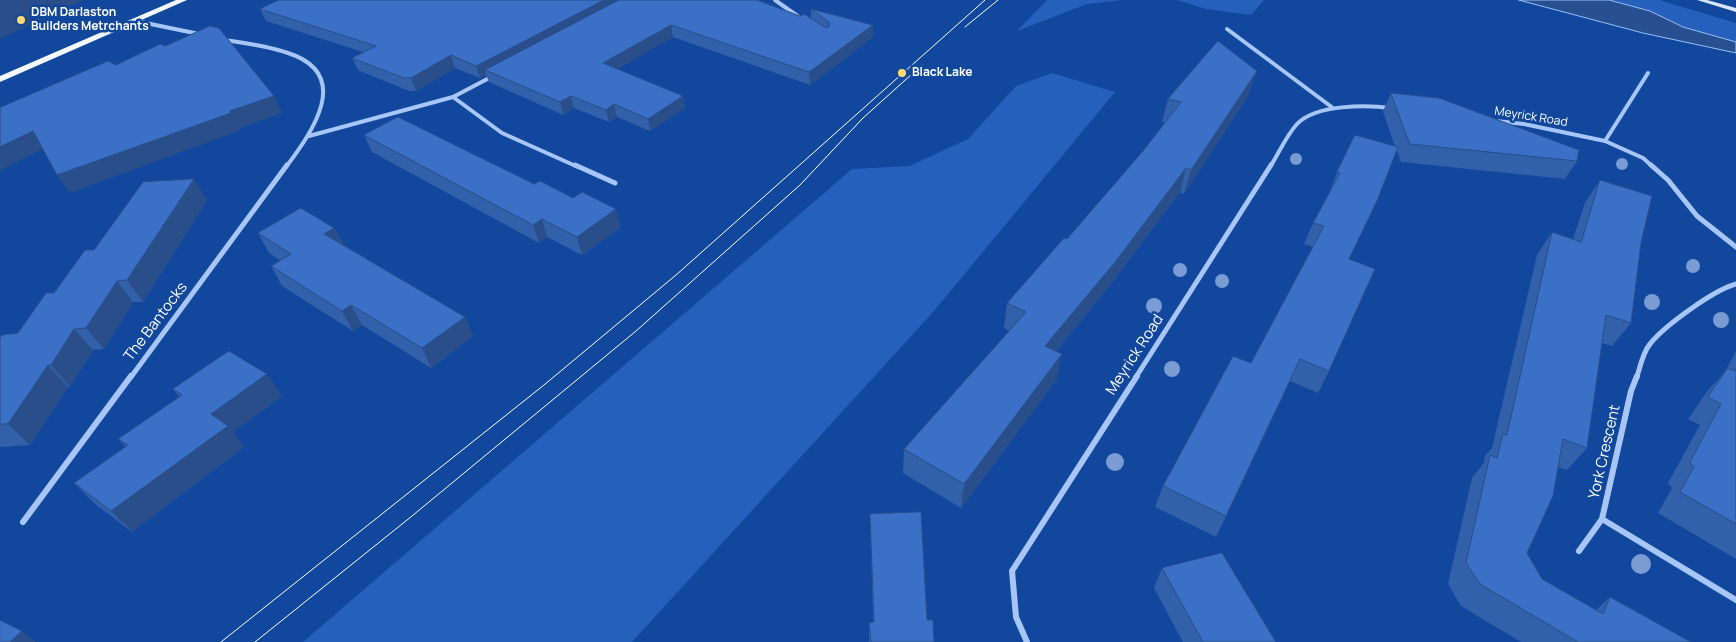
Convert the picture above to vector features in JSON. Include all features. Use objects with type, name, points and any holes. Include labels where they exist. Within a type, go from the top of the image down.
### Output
[{"type":"main road","points":[[0,79],[182,0]]},
{"type":"main road","points":[[1700,0],[1736,10]]},
{"type":"street","points":[[775,0],[805,21]]},
{"type":"street","points":[[136,21],[202,35]]},
{"type":"street","points":[[1227,29],[1333,108]]},
{"type":"street","name":"The Bantocks","points":[[23,522],[309,136],[323,95],[321,76],[311,62],[297,55],[221,39]]},
{"type":"street","points":[[1606,141],[1648,73]]},
{"type":"street","points":[[309,136],[453,97],[496,75]]},
{"type":"street","points":[[453,97],[502,133],[615,182]]},
{"type":"street","name":"Meyrick Road","points":[[1026,642],[1022,636],[1014,602],[1012,571],[1298,123],[1317,112],[1333,108],[1365,104],[1398,109]]},
{"type":"street","name":"Meyrick Road","points":[[1485,119],[1524,124],[1606,141],[1643,158],[1668,180],[1697,216],[1736,246]]},
{"type":"street","name":"York Crescent","points":[[1736,284],[1726,287],[1686,313],[1649,345],[1631,390],[1602,519],[1736,600]]},
{"type":"street","points":[[1579,551],[1602,519]]},
{"type":"shaded area","points":[[1047,0],[1122,0],[1087,4],[1017,31]]},
{"type":"shaded area","points":[[1177,0],[1264,0],[1251,15],[1206,9]]},
{"type":"shaded area","points":[[1519,0],[1609,0],[1650,11],[1683,27],[1736,42],[1736,53],[1643,33]]},
{"type":"shaded area","points":[[1609,0],[1659,0],[1736,23],[1736,42],[1683,27],[1650,11]]},
{"type":"shaded area","points":[[1052,73],[1115,92],[934,311],[632,642],[303,642],[852,169],[910,166],[968,139],[1016,86]]},
{"type":"building","points":[[279,0],[604,0],[476,66],[451,55],[411,78],[404,78],[352,58],[376,46],[260,9]]},
{"type":"building","points":[[619,0],[757,0],[800,16],[804,14],[826,28],[829,27],[830,23],[811,9],[873,25],[809,72],[671,25],[603,63],[683,96],[648,119],[614,104],[606,110],[571,96],[560,102],[485,70]]},
{"type":"building","points":[[210,26],[219,28],[274,96],[57,175],[33,131],[0,147],[0,107],[108,61],[116,65],[160,44],[165,46]]},
{"type":"building","points":[[1218,41],[1257,71],[1191,170],[1186,168],[1116,261],[1045,346],[1062,354],[964,484],[904,449],[1026,312],[1007,303],[1064,238],[1067,239],[1143,151],[1181,102],[1168,99]]},
{"type":"building","points":[[1391,93],[1439,98],[1579,150],[1577,161],[1410,144]]},
{"type":"building","points":[[398,117],[534,184],[540,181],[573,198],[582,192],[616,209],[577,237],[542,219],[533,225],[364,135]]},
{"type":"building","points":[[1355,135],[1398,147],[1377,201],[1349,259],[1375,269],[1329,371],[1300,359],[1226,516],[1163,486],[1233,356],[1251,363],[1324,226],[1313,223],[1340,173],[1337,172]]},
{"type":"building","points":[[194,179],[127,280],[117,281],[86,328],[74,329],[51,365],[48,365],[8,424],[0,424],[0,337],[2,335],[18,333],[46,293],[54,293],[85,250],[94,250],[143,182]]},
{"type":"building","points":[[1600,180],[1652,196],[1641,243],[1631,323],[1606,315],[1587,448],[1563,439],[1553,496],[1527,553],[1542,579],[1603,614],[1610,597],[1691,642],[1578,642],[1480,584],[1466,563],[1490,455],[1497,458],[1503,434],[1507,435],[1552,232],[1581,242]]},
{"type":"building","points":[[301,208],[334,228],[324,234],[465,317],[422,348],[351,305],[342,311],[271,266],[291,254],[258,233]]},
{"type":"building","points":[[229,351],[267,374],[211,414],[228,426],[111,511],[74,483],[128,445],[118,439],[182,395],[173,389]]},
{"type":"building","points":[[1728,368],[1734,371],[1736,368],[1736,524],[1680,492],[1694,467],[1690,462],[1721,404],[1708,397]]},
{"type":"building","points":[[921,512],[927,620],[933,620],[934,642],[871,642],[869,623],[874,622],[870,514]]},
{"type":"building","points":[[1222,553],[1276,642],[1203,642],[1162,568]]},
{"type":"building","points":[[0,620],[22,631],[10,642],[0,642]]},
{"type":"tram line","points":[[221,642],[544,385],[676,275],[985,0]]},
{"type":"tram line","points":[[965,27],[998,0]]},
{"type":"tram line","points":[[255,642],[412,516],[636,331],[800,185],[863,118],[922,65]]},
{"type":"place","name":"DBM Darlaston Builders Metrchants","points":[[21,20]]},
{"type":"place","name":"Black Lake","points":[[902,73]]}]
